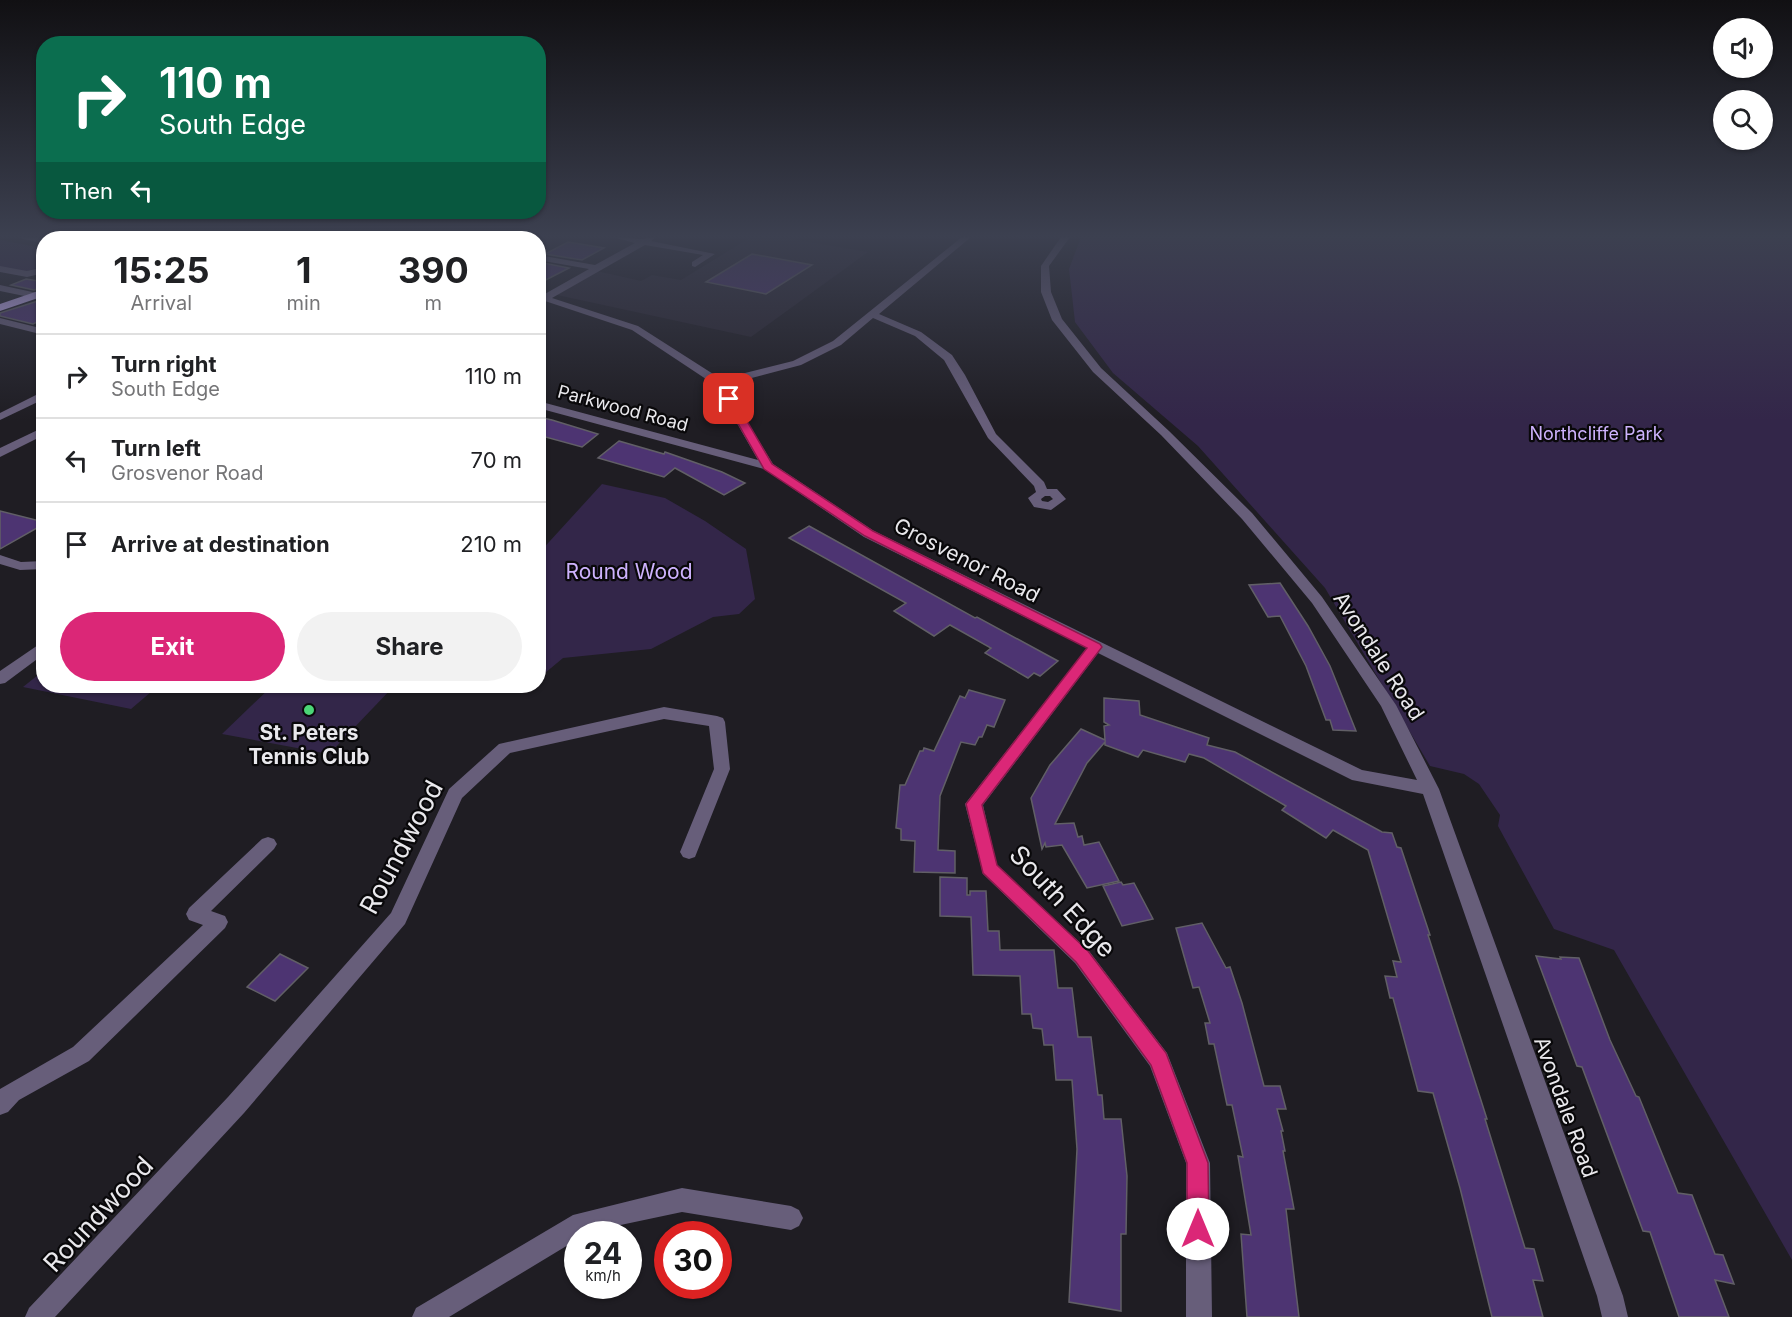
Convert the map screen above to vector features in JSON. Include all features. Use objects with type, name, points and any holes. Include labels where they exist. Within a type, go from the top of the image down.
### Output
[{"type":"highway","points":[[0,308],[25,298]]},
{"type":"street","points":[[719,383],[798,363],[837,343],[892,298]]},
{"type":"street","name":"Avondale Road","points":[[1049,298],[1057,320],[1097,370],[1165,432],[1247,516],[1317,600],[1388,705],[1430,789],[1610,1296],[1615,1317]]},
{"type":"street","name":"Grosvenor Road","points":[[546,301],[635,328],[719,383],[768,466],[869,534],[1358,776],[1430,789]]},
{"type":"street","points":[[872,315],[888,319],[942,351],[956,368],[991,436],[1040,485],[1042,493]]},
{"type":"street","points":[[0,321],[36,330]]},
{"type":"street","points":[[24,327],[36,323]]},
{"type":"street","points":[[0,417],[36,398]]},
{"type":"street","name":"Parkwood Road","points":[[546,406],[768,466]]},
{"type":"street","points":[[0,453],[36,434]]},
{"type":"street","points":[[0,559],[20,566],[36,565]]},
{"type":"street","name":"South Edge","points":[[1095,647],[974,804],[989,869],[1082,957],[1159,1060],[1198,1163],[1199,1317]]},
{"type":"street","points":[[0,679],[36,652]]},
{"type":"street","name":"Roundwood","points":[[38,1317],[236,1105],[398,918],[455,794],[505,748],[664,713],[717,722],[722,769],[689,852]]},
{"type":"street","points":[[0,1104],[11,1093],[81,1054],[218,922],[196,915],[268,844]]},
{"type":"street","points":[[425,1317],[581,1223],[682,1200],[791,1218]]},
{"type":"shaded area","points":[[573,298],[804,298],[751,337]]},
{"type":"green space","name":"Northcliffe Park","points":[[1072,298],[1792,298],[1792,1260],[1614,950],[1554,929],[1498,826],[1500,815],[1479,784],[1464,774],[1430,766],[1325,588],[1198,446],[1113,373],[1075,322]]},
{"type":"green space","name":"Round Wood","points":[[602,484],[665,498],[705,521],[746,549],[755,599],[739,614],[713,617],[651,649],[563,658],[546,672],[546,545]]},
{"type":"green space","points":[[36,677],[36,690],[23,687]]},
{"type":"green space","points":[[52,693],[150,693],[131,709]]},
{"type":"green space","name":"St. Peters Tennis Club","points":[[265,693],[387,693],[329,754],[222,734]]},
{"type":"building","points":[[36,302],[36,323],[33,324],[0,316],[0,313]]},
{"type":"building","points":[[546,419],[598,434],[582,447],[546,437]]},
{"type":"building","points":[[619,441],[664,454],[665,452],[722,472],[745,483],[724,495],[675,468],[664,477],[598,458]]},
{"type":"building","points":[[0,511],[36,520],[36,529],[0,549]]},
{"type":"building","points":[[809,526],[1058,661],[1040,676],[1034,673],[1028,678],[985,653],[991,648],[950,625],[934,636],[894,611],[906,603],[789,538]]},
{"type":"building","points":[[1280,583],[1330,666],[1356,731],[1333,730],[1330,720],[1326,720],[1306,666],[1280,616],[1268,617],[1249,585]]},
{"type":"building","points":[[969,690],[1005,700],[994,727],[987,725],[982,737],[979,737],[975,745],[961,742],[940,796],[938,850],[955,851],[955,873],[914,872],[915,841],[901,840],[901,829],[896,828],[900,785],[905,785],[920,751],[924,748],[934,751],[960,696],[965,698]]},
{"type":"building","points":[[1104,698],[1139,701],[1140,715],[1209,738],[1207,745],[1235,752],[1382,832],[1392,833],[1397,847],[1401,848],[1430,935],[1428,935],[1487,1119],[1485,1119],[1525,1248],[1534,1249],[1543,1281],[1533,1280],[1543,1317],[1492,1317],[1460,1188],[1433,1093],[1418,1091],[1393,998],[1390,998],[1385,976],[1397,977],[1393,961],[1401,962],[1368,850],[1333,830],[1326,838],[1282,810],[1286,806],[1204,758],[1189,754],[1185,762],[1143,750],[1138,757],[1105,745],[1105,742],[1087,763],[1055,824],[1074,823],[1078,837],[1082,836],[1084,845],[1099,842],[1119,881],[1087,888],[1062,845],[1046,847],[1045,843],[1042,849],[1031,798],[1050,765],[1081,729],[1105,740],[1104,726],[1109,725],[1104,722]]},
{"type":"building","points":[[940,877],[967,878],[967,895],[970,895],[970,891],[986,891],[988,931],[999,931],[1000,950],[1054,950],[1058,988],[1072,988],[1078,1037],[1091,1037],[1098,1095],[1102,1095],[1104,1119],[1121,1119],[1127,1176],[1126,1234],[1121,1234],[1121,1311],[1069,1302],[1077,1149],[1072,1080],[1056,1080],[1053,1045],[1044,1045],[1042,1029],[1033,1028],[1031,1014],[1022,1014],[1020,976],[973,975],[971,917],[940,916]]},
{"type":"building","points":[[1121,882],[1123,885],[1134,883],[1153,919],[1122,926],[1103,886]]},
{"type":"building","points":[[1202,923],[1226,968],[1230,967],[1264,1086],[1280,1086],[1286,1109],[1277,1109],[1283,1131],[1281,1131],[1285,1151],[1283,1151],[1294,1209],[1286,1209],[1299,1317],[1247,1317],[1241,1234],[1251,1235],[1238,1156],[1243,1157],[1232,1105],[1227,1105],[1214,1044],[1209,1044],[1205,1023],[1210,1023],[1199,987],[1193,988],[1176,928]]},
{"type":"building","points":[[280,954],[308,968],[275,1001],[247,987]]},
{"type":"building","points":[[1536,956],[1561,959],[1560,957],[1579,958],[1610,1040],[1636,1096],[1639,1097],[1678,1193],[1692,1195],[1715,1254],[1723,1255],[1734,1284],[1715,1280],[1729,1317],[1679,1317],[1650,1232],[1643,1231],[1582,1067],[1577,1066]]},
{"type":"place","name":"St. Peters Tennis Club","points":[[309,710]]},
{"type":"route","points":[[729,399],[768,466],[869,534],[1095,647],[974,804],[989,869],[1082,957],[1159,1060],[1198,1163],[1198,1229]]}]
